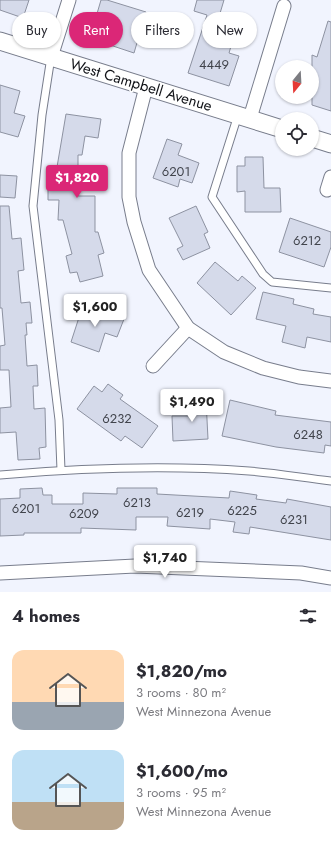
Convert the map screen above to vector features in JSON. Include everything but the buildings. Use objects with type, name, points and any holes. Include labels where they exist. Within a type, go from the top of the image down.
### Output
[{"type":"street","points":[[51,57],[69,0]]},
{"type":"street","points":[[244,116],[284,6]]},
{"type":"street","name":"West Campbell Avenue","points":[[0,41],[275,126]]},
{"type":"street","points":[[146,87],[129,153],[129,197],[134,222],[149,270],[188,328],[224,352],[263,368],[299,377],[331,381]]},
{"type":"street","points":[[319,140],[331,144]]},
{"type":"street","points":[[327,190],[331,177]]},
{"type":"street","points":[[153,366],[188,328]]},
{"type":"street","points":[[0,573],[135,566],[294,572],[331,578]]},
{"type":"lane","points":[[51,57],[42,115],[32,206],[59,420],[61,470]]},
{"type":"lane","points":[[244,116],[212,196],[262,274],[272,282],[331,288]]},
{"type":"lane","points":[[0,475],[61,470],[174,468],[250,471],[331,481]]}]
